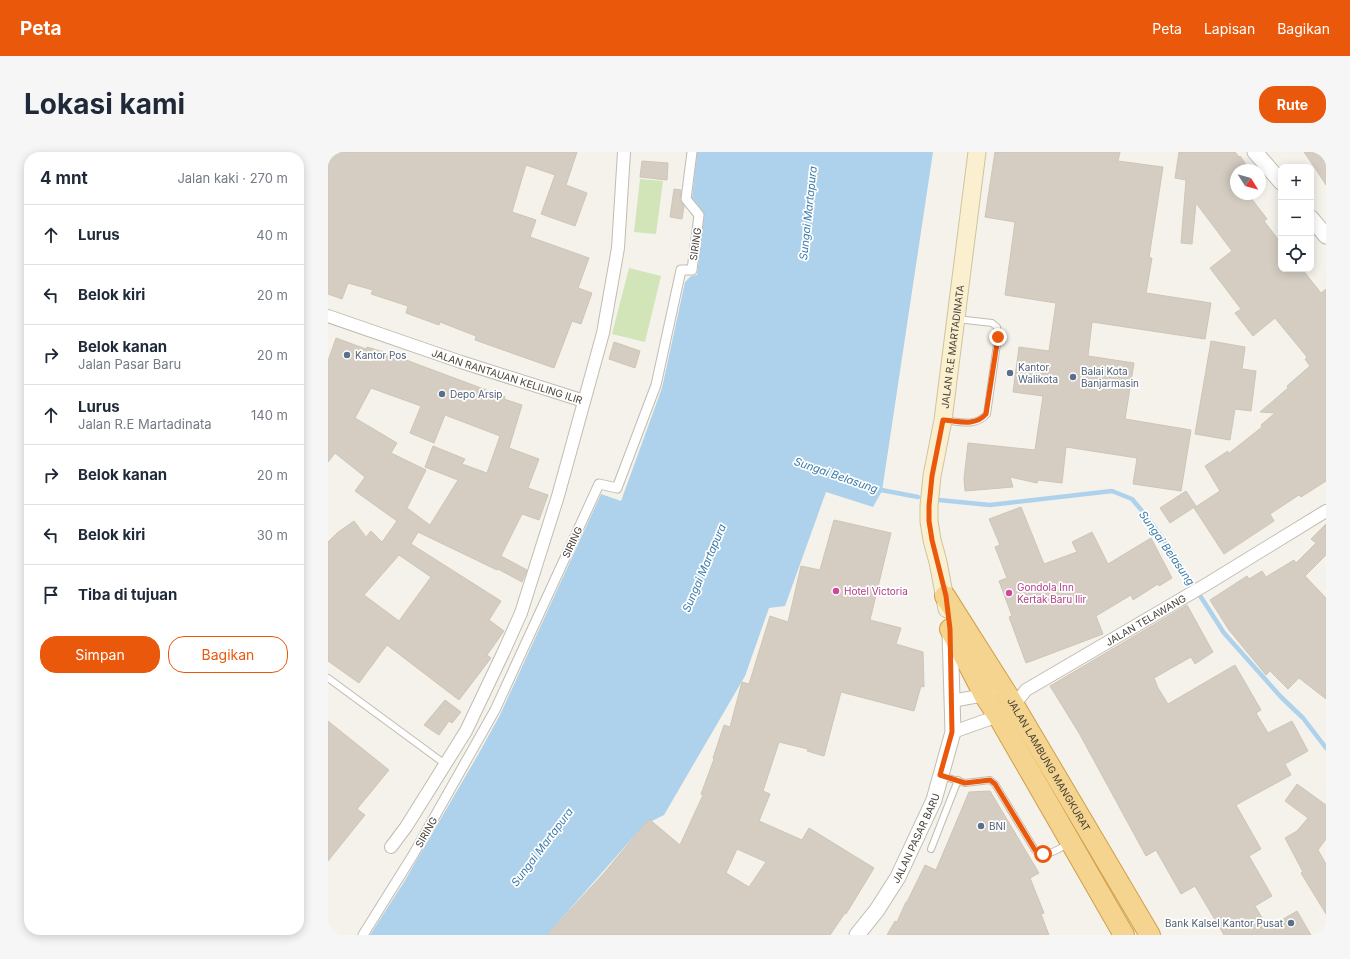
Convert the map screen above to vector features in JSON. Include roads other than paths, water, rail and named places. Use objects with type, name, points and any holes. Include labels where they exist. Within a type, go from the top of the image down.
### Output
[{"type":"highway","name":"JALAN LAMBUNG MANGKURAT","points":[[946,596],[1015,695],[1150,935]]},
{"type":"highway","name":"JALAN LAMBUNG MANGKURAT","points":[[950,629],[984,695],[998,716],[1124,935]]},
{"type":"main road","name":"JALAN R.E MARTADINATA","points":[[950,629],[946,596],[932,540],[929,521],[929,506],[932,476],[943,420],[977,152]]},
{"type":"street","name":"JALAN RANTAUAN KELILING ILIR","points":[[328,316],[461,362],[584,401],[603,333],[613,280],[618,248],[624,152]]},
{"type":"street","name":"SIRING","points":[[363,935],[413,855],[495,710],[599,484],[617,488],[656,385],[681,270],[692,270],[700,215],[686,199],[692,152]]},
{"type":"street","points":[[1255,152],[1278,179]]},
{"type":"street","points":[[1314,222],[1326,236]]},
{"type":"street","points":[[391,848],[406,827],[466,731],[521,613],[558,496],[584,401]]},
{"type":"street","name":"JALAN TELAWANG","points":[[952,732],[998,716],[1015,695],[1207,584],[1326,511]]},
{"type":"street","name":"JALAN R.E MARTADINATA","points":[[950,629],[952,732]]},
{"type":"street","points":[[952,701],[984,695],[1015,695]]},
{"type":"street","name":"JALAN PASAR BARU","points":[[857,935],[877,910],[898,877],[934,800],[952,732]]},
{"type":"lane","points":[[943,420],[975,423],[984,418],[986,414],[998,337],[997,327],[992,324],[955,319]]},
{"type":"lane","points":[[328,678],[445,764]]},
{"type":"lane","points":[[940,775],[965,783],[990,780],[995,784],[1035,850],[1043,854],[1051,853],[1070,842]]},
{"type":"lane","points":[[931,849],[958,780]]},
{"type":"water","name":"Sungai Martapura","points":[[697,152],[933,152],[882,491],[873,507],[826,492],[785,606],[769,608],[745,676],[664,815],[644,825],[547,935],[370,935],[404,882],[500,715],[601,494],[621,501],[662,388],[685,282],[691,276],[697,275],[704,213],[692,198]]},
{"type":"waterway","name":"Sungai Belasung","points":[[876,489],[918,497]]},
{"type":"waterway","name":"Sungai Belasung","points":[[939,500],[990,505],[1112,491],[1132,499],[1148,518],[1174,555],[1224,633],[1281,697],[1303,718],[1326,748]]},
{"type":"place","name":"Kantor Pos","points":[[347,355]]},
{"type":"place","name":"Kantor Walikota","points":[[1010,373]]},
{"type":"place","name":"Balai Kota Banjarmasin","points":[[1073,377]]},
{"type":"place","name":"Depo Arsip","points":[[442,394]]},
{"type":"place","name":"Hotel Victoria","points":[[836,591]]},
{"type":"place","name":"Gondola Inn Kertak Baru Ilir","points":[[1009,593]]},
{"type":"place","name":"BNI","points":[[981,826]]},
{"type":"place","name":"Bank Kalsel Kantor Pusat","points":[[1291,923]]}]
